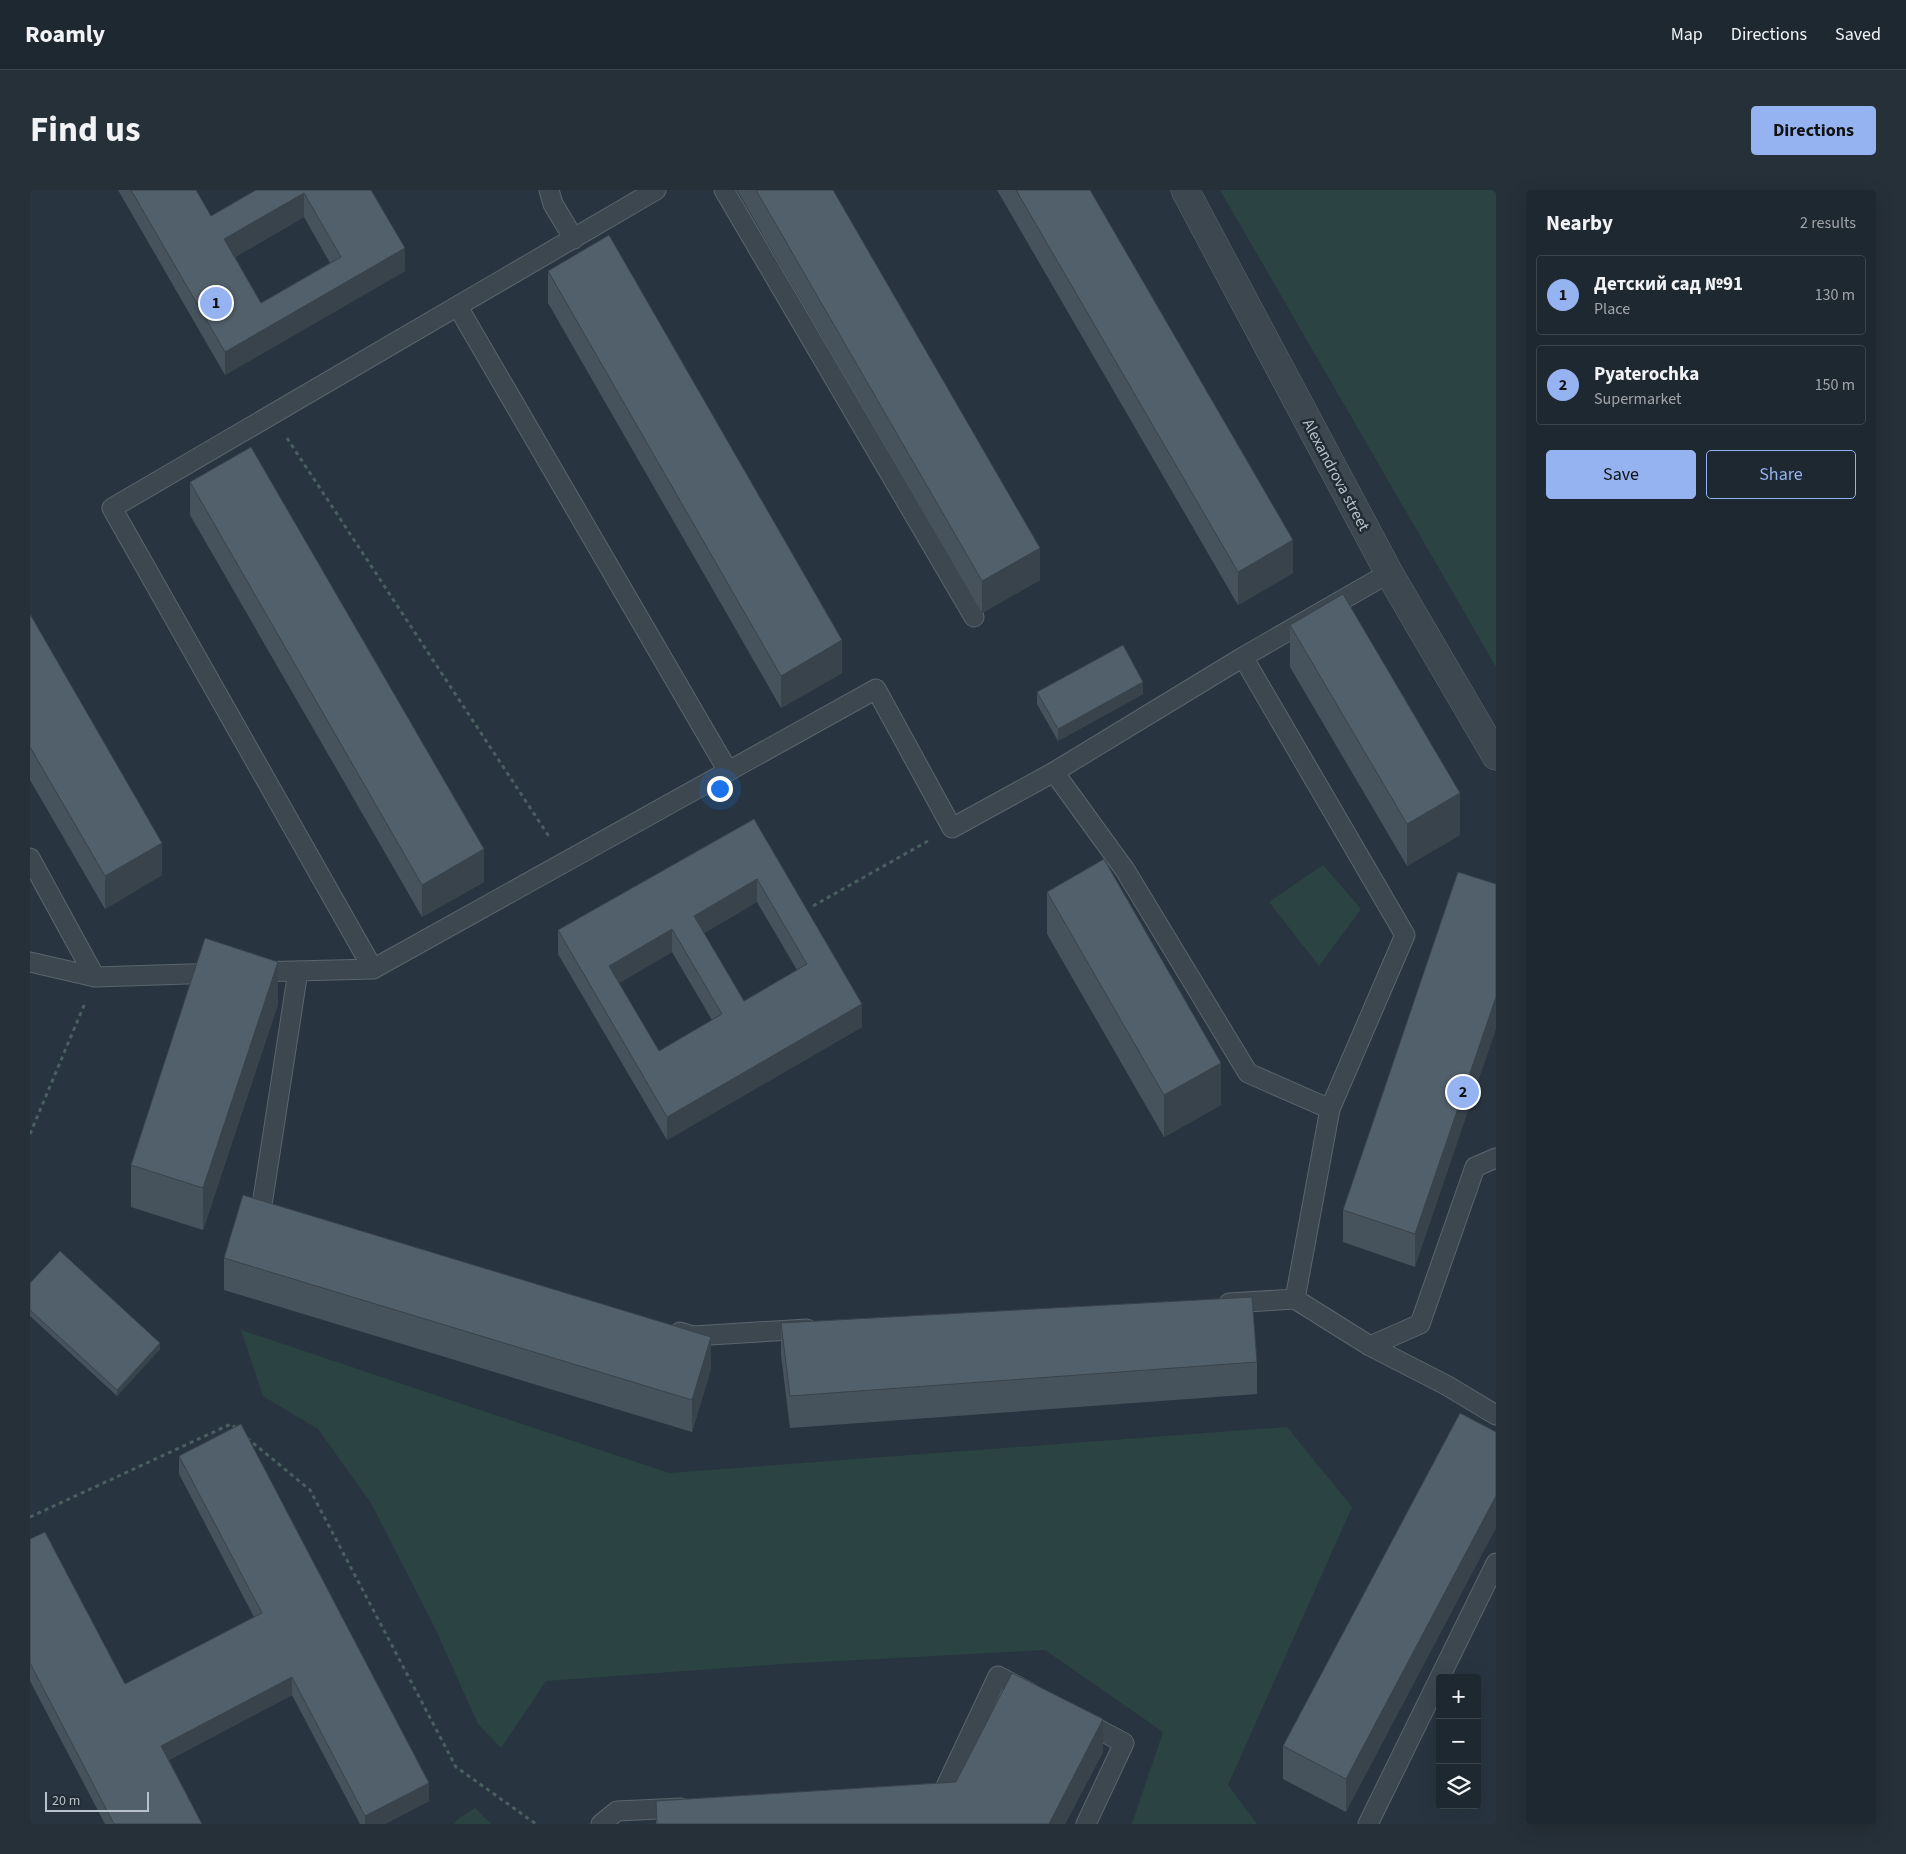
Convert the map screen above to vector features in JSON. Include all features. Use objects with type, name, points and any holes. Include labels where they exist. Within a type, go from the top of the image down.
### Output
[{"type":"street","name":"Alexandrova street","points":[[1184,190],[1389,574],[1496,756]]},
{"type":"lane","points":[[549,190],[553,204],[574,239]]},
{"type":"lane","points":[[373,969],[112,508],[656,190]]},
{"type":"lane","points":[[724,190],[974,617]]},
{"type":"lane","points":[[458,307],[728,771]]},
{"type":"lane","points":[[30,962],[95,977],[373,969],[876,689],[952,828],[1054,772],[1243,658],[1389,574]]},
{"type":"lane","points":[[1243,658],[1405,935],[1330,1109],[1295,1299]]},
{"type":"lane","points":[[1054,772],[1125,870],[1248,1073],[1330,1109]]},
{"type":"lane","points":[[30,858],[95,977]]},
{"type":"lane","points":[[289,1226],[260,1218],[298,971]]},
{"type":"lane","points":[[1370,1346],[1420,1324],[1475,1167],[1496,1158]]},
{"type":"lane","points":[[1216,1304],[1295,1299],[1370,1346],[1496,1415]]},
{"type":"lane","points":[[664,1328],[693,1336],[822,1328]]},
{"type":"lane","points":[[1368,1824],[1496,1563]]},
{"type":"lane","points":[[911,1798],[941,1797],[998,1676],[1048,1703]]},
{"type":"lane","points":[[1065,1712],[1124,1743],[1086,1824]]},
{"type":"lane","points":[[601,1824],[616,1811],[695,1808]]},
{"type":"path","points":[[272,415],[565,862]]},
{"type":"path","points":[[813,906],[952,828]]},
{"type":"path","points":[[30,1134],[95,977]]},
{"type":"path","points":[[30,1518],[231,1424],[238,1430]]},
{"type":"path","points":[[245,1436],[310,1490],[456,1767],[536,1824]]},
{"type":"green space","points":[[1220,190],[1496,190],[1496,667]]},
{"type":"green space","points":[[1323,865],[1361,909],[1319,966],[1269,902]]},
{"type":"green space","points":[[241,1330],[669,1473],[1287,1427],[1352,1507],[1228,1785],[1257,1824],[1132,1824],[1163,1732],[1045,1650],[782,1664],[546,1681],[501,1748],[478,1724],[435,1628],[371,1503],[318,1429],[263,1396]]},
{"type":"green space","points":[[475,1808],[491,1824],[454,1824],[458,1819]]},
{"type":"building","points":[[131,190],[196,190],[211,216],[256,190],[371,190],[405,248],[225,352]],"holes":[[[304,193],[341,257],[261,303],[224,239]]]},
{"type":"building","points":[[756,190],[833,190],[1040,548],[982,581]]},
{"type":"building","points":[[1016,190],[1090,190],[1293,540],[1238,572]]},
{"type":"building","points":[[609,235],[842,640],[781,676],[548,271]]},
{"type":"building","points":[[251,447],[484,849],[422,885],[190,482]]},
{"type":"building","points":[[1343,594],[1460,793],[1407,824],[1290,625]]},
{"type":"building","points":[[30,614],[162,843],[105,876],[30,747]]},
{"type":"building","points":[[1123,645],[1143,682],[1058,729],[1037,692]]},
{"type":"building","points":[[754,819],[862,1004],[667,1117],[558,930]],"holes":[[[757,879],[807,964],[744,1001],[694,916]],[[672,929],[722,1014],[659,1051],[609,966]]]},
{"type":"building","points":[[1104,859],[1221,1063],[1164,1095],[1047,892]]},
{"type":"building","points":[[1458,872],[1496,884],[1496,997],[1415,1234],[1343,1210]]},
{"type":"building","points":[[205,938],[278,962],[203,1188],[131,1165]]},
{"type":"building","points":[[243,1195],[711,1337],[692,1400],[224,1258]]},
{"type":"building","points":[[60,1251],[160,1343],[117,1390],[30,1310],[30,1283]]},
{"type":"building","points":[[1252,1297],[1257,1362],[790,1396],[781,1323]]},
{"type":"building","points":[[1460,1413],[1496,1432],[1496,1496],[1346,1779],[1283,1746]]},
{"type":"building","points":[[241,1424],[429,1783],[365,1816],[292,1677],[161,1746],[202,1824],[114,1824],[30,1663],[30,1539],[45,1532],[125,1684],[262,1613],[179,1456]]},
{"type":"building","points":[[1012,1673],[1103,1719],[1049,1824],[657,1824],[656,1801],[956,1782]]},
{"type":"place","name":"Детский сад №91","points":[[216,303]]},
{"type":"place","name":"Pyaterochka","points":[[1463,1092]]}]
